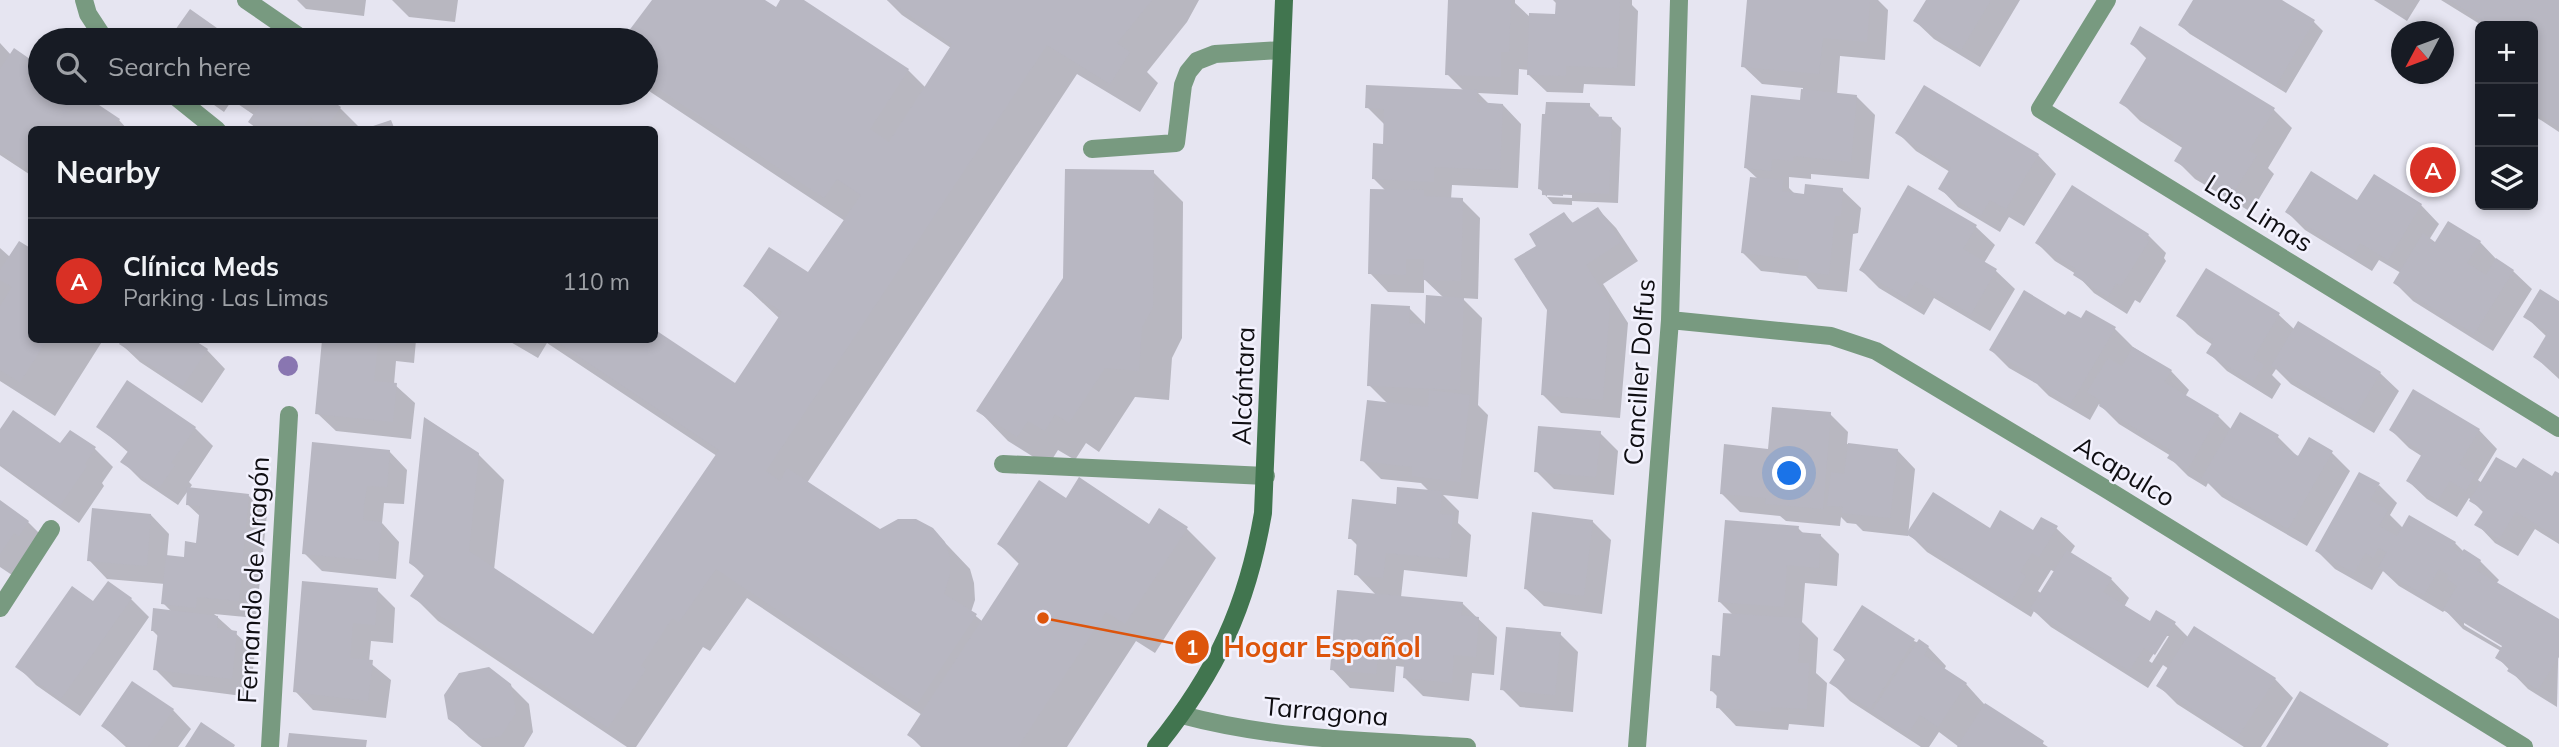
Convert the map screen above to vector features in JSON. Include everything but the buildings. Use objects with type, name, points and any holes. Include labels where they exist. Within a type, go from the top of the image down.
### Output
[{"type":"street","points":[[84,0],[88,14],[97,28]]},
{"type":"street","points":[[246,0],[287,28]]},
{"type":"street","name":"Alcántara","points":[[1156,747],[1182,715],[1217,659],[1243,599],[1258,542],[1266,476],[1284,0]]},
{"type":"street","name":"Canciller Dolfus","points":[[1637,747],[1670,320],[1679,0]]},
{"type":"street","name":"Las Limas","points":[[2107,0],[2040,109],[2559,428]]},
{"type":"street","points":[[1092,149],[1176,143],[1183,85],[1188,72],[1197,61],[1215,54],[1282,50]]},
{"type":"street","points":[[186,105],[212,126]]},
{"type":"street","name":"Acapulco","points":[[1670,320],[1831,336],[1876,351],[2524,747]]},
{"type":"street","name":"Fernando de Aragón","points":[[270,747],[289,415]]},
{"type":"street","points":[[1003,464],[1266,476]]},
{"type":"street","points":[[0,608],[51,528]]},
{"type":"street","name":"Tarragona","points":[[1182,715],[1245,730],[1288,736],[1466,747]]},
{"type":"place","name":"Clínica Meds","points":[[2433,170]]},
{"type":"place","name":"Hogar Español","points":[[1043,618]]}]
